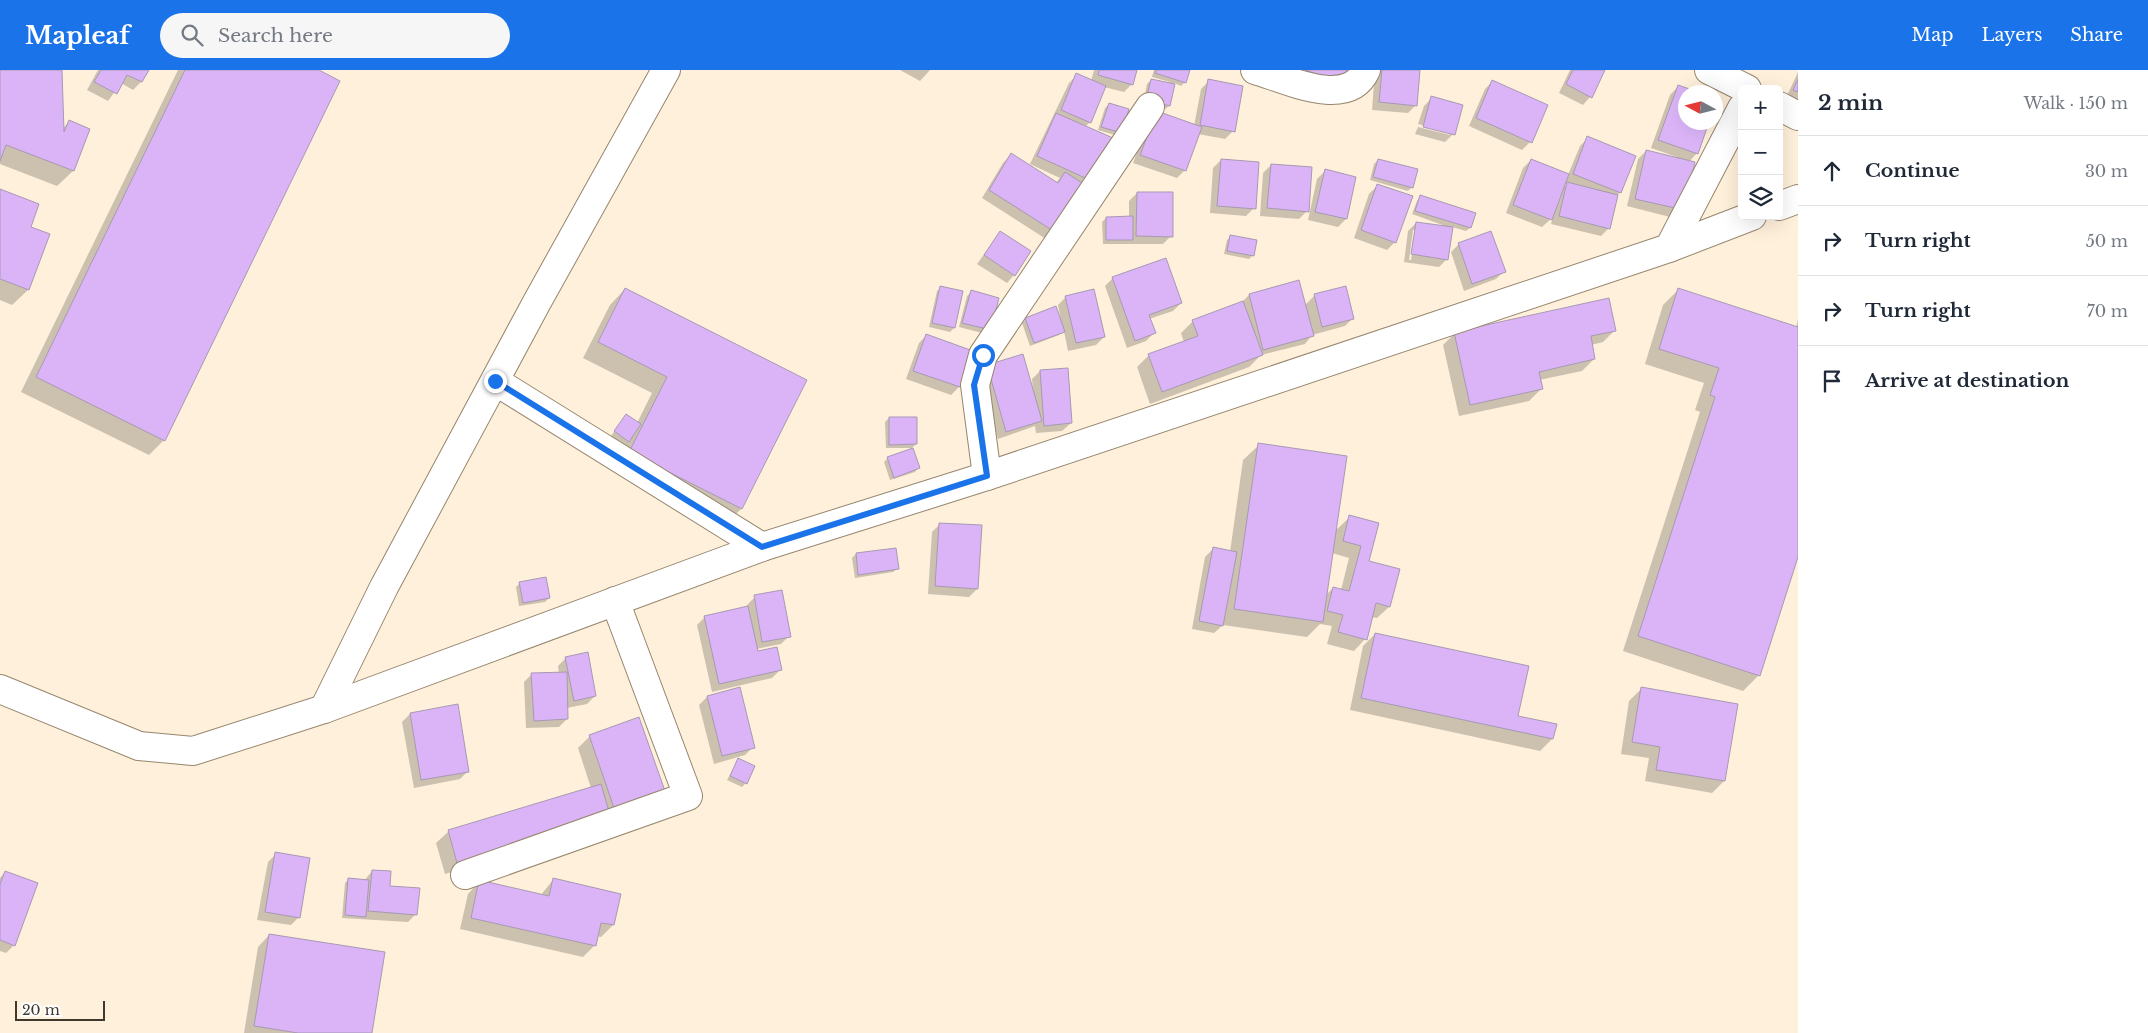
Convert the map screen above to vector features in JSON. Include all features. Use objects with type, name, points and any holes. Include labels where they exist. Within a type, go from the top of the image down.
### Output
[{"type":"main road","points":[[324,709],[384,587],[666,70]]},
{"type":"main road","points":[[1255,70],[1321,90],[1341,91],[1361,80],[1366,70]]},
{"type":"main road","points":[[1709,70],[1739,85]]},
{"type":"main road","points":[[987,476],[974,385],[983,355],[1150,107]]},
{"type":"main road","points":[[1783,108],[1798,116]]},
{"type":"main road","points":[[1669,248],[1738,116]]},
{"type":"main road","points":[[1783,205],[1798,199]]},
{"type":"main road","points":[[0,689],[139,746],[192,751],[324,709],[762,547],[987,476],[1669,248],[1742,220]]},
{"type":"main road","points":[[495,381],[762,547]]},
{"type":"main road","points":[[465,875],[688,796],[615,601]]},
{"type":"building","points":[[0,70],[62,70],[64,132],[69,120],[90,129],[74,171],[6,145],[0,161]]},
{"type":"building","points":[[101,70],[149,70],[142,82],[127,75],[117,94],[94,82]]},
{"type":"building","points":[[185,70],[319,70],[340,81],[165,441],[36,377]]},
{"type":"building","points":[[1099,70],[1137,70],[1133,85],[1098,75]]},
{"type":"building","points":[[1156,70],[1190,70],[1186,83],[1155,73]]},
{"type":"building","points":[[1305,70],[1347,70],[1342,83]]},
{"type":"building","points":[[1382,70],[1420,70],[1417,106],[1379,102]]},
{"type":"building","points":[[1573,70],[1605,70],[1592,98],[1566,84]]},
{"type":"building","points":[[1076,73],[1106,86],[1091,123],[1061,110]]},
{"type":"building","points":[[1151,79],[1175,84],[1170,106],[1146,100]]},
{"type":"building","points":[[1208,79],[1243,86],[1235,132],[1200,125]]},
{"type":"building","points":[[1798,79],[1798,92],[1793,90]]},
{"type":"building","points":[[1492,80],[1548,105],[1532,143],[1476,118]]},
{"type":"building","points":[[1678,85],[1678,130],[1706,130],[1698,154],[1658,140]]},
{"type":"building","points":[[1431,96],[1463,105],[1455,135],[1423,127]]},
{"type":"building","points":[[1109,103],[1129,109],[1122,133],[1101,127]]},
{"type":"building","points":[[1157,111],[1202,127],[1186,171],[1140,155]]},
{"type":"building","points":[[1056,113],[1113,138],[1094,182],[1037,156]]},
{"type":"building","points":[[1587,136],[1636,156],[1621,193],[1573,174]]},
{"type":"building","points":[[1646,150],[1695,162],[1684,210],[1635,199]]},
{"type":"building","points":[[1011,153],[1058,183],[1065,172],[1084,184],[1055,232],[989,190]]},
{"type":"building","points":[[1221,159],[1259,162],[1256,209],[1217,206]]},
{"type":"building","points":[[1378,159],[1418,169],[1413,188],[1373,177]]},
{"type":"building","points":[[1531,159],[1569,174],[1552,220],[1513,205]]},
{"type":"building","points":[[1271,164],[1312,167],[1309,212],[1267,208]]},
{"type":"building","points":[[1325,169],[1356,177],[1347,219],[1315,212]]},
{"type":"building","points":[[1567,182],[1618,195],[1610,229],[1559,216]]},
{"type":"building","points":[[1377,184],[1413,196],[1396,243],[1361,230]]},
{"type":"building","points":[[0,189],[39,204],[31,227],[50,234],[29,290],[0,279]]},
{"type":"building","points":[[1137,192],[1173,192],[1173,237],[1136,236]]},
{"type":"building","points":[[1420,195],[1476,213],[1471,228],[1415,211]]},
{"type":"building","points":[[1133,216],[1133,240],[1106,240],[1106,217]]},
{"type":"building","points":[[1416,222],[1453,227],[1448,260],[1411,254]]},
{"type":"building","points":[[1000,231],[1031,251],[1015,276],[984,255]]},
{"type":"building","points":[[1491,231],[1506,272],[1472,284],[1458,243]]},
{"type":"building","points":[[1230,235],[1257,240],[1254,256],[1227,251]]},
{"type":"building","points":[[1166,258],[1182,303],[1149,315],[1156,333],[1135,341],[1112,277]]},
{"type":"building","points":[[1299,280],[1314,336],[1263,350],[1249,294]]},
{"type":"building","points":[[940,286],[963,291],[955,328],[932,323]]},
{"type":"building","points":[[1346,286],[1354,319],[1322,327],[1314,294]]},
{"type":"building","points":[[625,288],[807,380],[742,509],[629,452],[667,377],[598,342]]},
{"type":"building","points":[[1678,288],[1798,327],[1798,557],[1760,676],[1638,636],[1715,397],[1710,395],[1719,368],[1659,349]]},
{"type":"building","points":[[1094,289],[1105,337],[1076,343],[1065,296]]},
{"type":"building","points":[[971,290],[999,298],[991,330],[962,323]]},
{"type":"building","points":[[1609,298],[1616,331],[1591,336],[1595,359],[1539,372],[1543,389],[1470,405],[1454,332]]},
{"type":"building","points":[[1243,301],[1263,355],[1162,392],[1148,354],[1198,336],[1192,320]]},
{"type":"building","points":[[1056,306],[1065,332],[1034,343],[1025,318]]},
{"type":"building","points":[[926,334],[973,351],[960,387],[913,371]]},
{"type":"building","points":[[1023,354],[1042,421],[1006,432],[987,365]]},
{"type":"building","points":[[1068,368],[1072,423],[1044,426],[1040,370]]},
{"type":"building","points":[[626,414],[641,424],[629,442],[614,431]]},
{"type":"building","points":[[889,417],[917,417],[917,444],[889,445]]},
{"type":"building","points":[[1258,443],[1347,456],[1323,622],[1234,609]]},
{"type":"building","points":[[913,448],[920,468],[894,478],[887,457]]},
{"type":"building","points":[[1349,515],[1379,523],[1369,561],[1400,569],[1390,607],[1376,603],[1367,640],[1338,632],[1343,615],[1327,611],[1333,587],[1349,591],[1361,546],[1343,541]]},
{"type":"building","points":[[939,523],[982,525],[978,589],[935,586]]},
{"type":"building","points":[[1213,547],[1237,552],[1223,626],[1199,621]]},
{"type":"building","points":[[896,548],[899,569],[858,575],[856,553]]},
{"type":"building","points":[[546,577],[550,598],[523,603],[519,582]]},
{"type":"building","points":[[782,590],[791,637],[762,642],[754,595]]},
{"type":"building","points":[[748,606],[758,651],[777,647],[782,670],[719,684],[704,616]]},
{"type":"building","points":[[1375,633],[1529,666],[1518,716],[1557,724],[1553,739],[1361,698]]},
{"type":"building","points":[[588,652],[596,696],[574,701],[565,657]]},
{"type":"building","points":[[567,672],[568,719],[534,721],[531,673]]},
{"type":"building","points":[[740,687],[755,748],[722,756],[707,696]]},
{"type":"building","points":[[1641,687],[1738,704],[1725,781],[1656,770],[1660,747],[1632,742]]},
{"type":"building","points":[[458,704],[469,772],[421,780],[410,713]]},
{"type":"building","points":[[639,717],[666,794],[615,811],[589,735]]},
{"type":"building","points":[[738,758],[755,766],[747,784],[730,776]]},
{"type":"building","points":[[601,784],[610,815],[457,863],[448,830]]},
{"type":"building","points":[[275,852],[310,858],[300,918],[265,912]]},
{"type":"building","points":[[372,870],[391,871],[390,886],[420,888],[417,915],[368,911]]},
{"type":"building","points":[[5,871],[38,883],[15,946],[0,940],[0,884]]},
{"type":"building","points":[[348,878],[369,880],[366,917],[345,915]]},
{"type":"building","points":[[553,878],[621,894],[614,925],[601,923],[596,946],[471,918],[479,880],[549,896]]},
{"type":"building","points":[[269,934],[385,952],[372,1033],[298,1033],[254,1026]]},
{"type":"route","points":[[495,381],[762,547],[987,476],[974,385],[983,355]]}]
